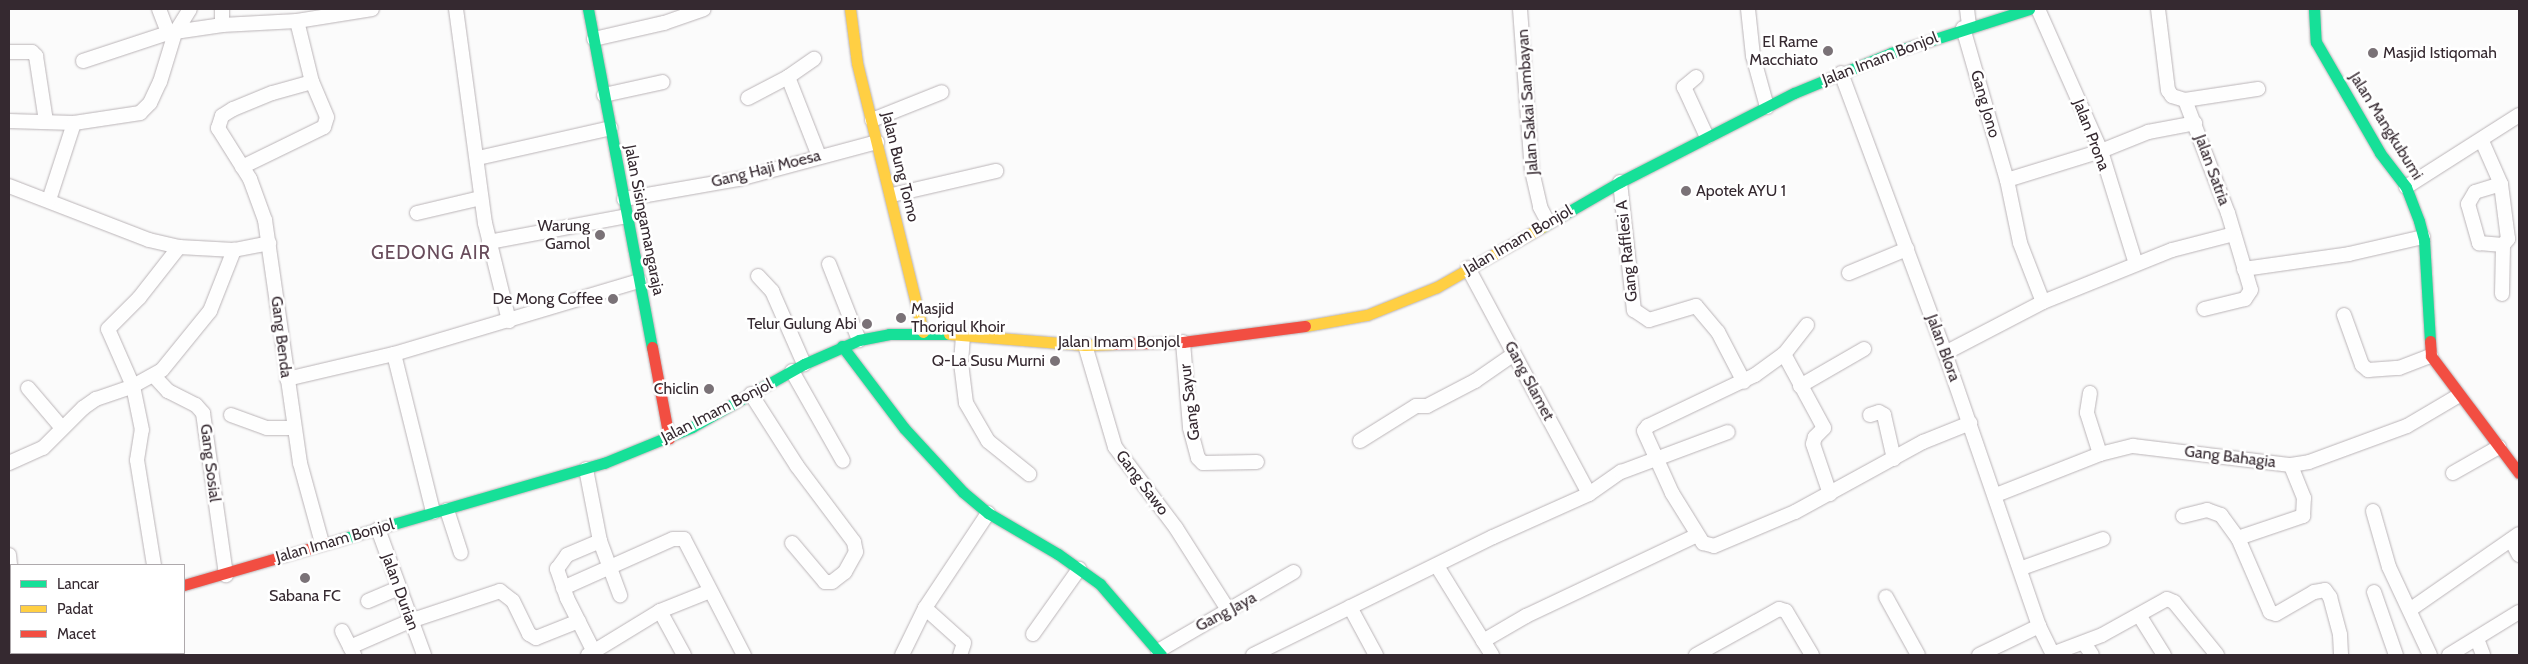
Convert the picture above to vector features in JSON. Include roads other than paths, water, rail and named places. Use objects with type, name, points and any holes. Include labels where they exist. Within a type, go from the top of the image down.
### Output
[{"type":"main road","name":"Jalan Sisingamangaraja","points":[[588,9],[669,438]]},
{"type":"main road","name":"Jalan Bung Tomo","points":[[850,9],[857,63],[892,195],[923,332]]},
{"type":"main road","name":"Jalan Imam Bonjol","points":[[185,586],[226,575],[322,543],[378,529],[586,469],[669,438],[804,364],[859,340],[889,334],[923,332],[1085,345],[1183,342],[1256,334],[1367,315],[1406,302],[1620,182],[1767,107],[1841,73],[1966,27],[2029,9]]},
{"type":"main road","name":"Jalan Mangkubumi","points":[[2314,9],[2316,42],[2380,153],[2406,186],[2423,237],[2430,356]]},
{"type":"main road","points":[[842,346],[919,446],[963,492],[988,513],[1100,584],[1159,653]]},
{"type":"main road","points":[[2430,356],[2458,396],[2519,473]]},
{"type":"street","points":[[159,9],[172,33]]},
{"type":"street","points":[[9,121],[74,123],[140,112],[150,103],[160,82],[172,33],[190,9]]},
{"type":"street","points":[[222,9],[222,25]]},
{"type":"street","points":[[83,61],[172,33],[222,25],[297,21],[322,12],[366,9]]},
{"type":"street","points":[[456,9],[478,158],[481,198],[489,242],[508,321]]},
{"type":"street","name":"Jalan Sakai Sambayan","points":[[1520,9],[1532,171],[1540,207],[1548,222]]},
{"type":"street","points":[[1748,9],[1753,56],[1767,107]]},
{"type":"street","name":"Gang Jono","points":[[1967,9],[1966,27],[2007,180],[2020,243],[2042,302]]},
{"type":"street","name":"Jalan Prona","points":[[2038,9],[2101,151],[2136,264]]},
{"type":"street","name":"Jalan Satria","points":[[2158,9],[2168,90],[2178,99],[2185,100],[2195,123],[2234,234],[2251,290],[2247,296],[2204,309]]},
{"type":"street","points":[[594,39],[698,10]]},
{"type":"street","points":[[242,167],[324,127],[327,116],[312,82],[297,21]]},
{"type":"street","points":[[9,52],[32,52],[36,56],[46,121]]},
{"type":"street","points":[[748,98],[788,77],[814,60]]},
{"type":"street","name":"Jalan Blora","points":[[1841,73],[1945,353],[2022,568],[2039,626],[2052,655]]},
{"type":"street","points":[[788,77],[819,156]]},
{"type":"street","points":[[1696,78],[1685,84],[1685,90],[1707,137]]},
{"type":"street","name":"Gang Benda","points":[[312,82],[264,96],[228,113],[218,122],[223,140],[242,167],[262,207],[269,243],[300,463],[322,543]]},
{"type":"street","points":[[604,96],[663,82]]},
{"type":"street","points":[[2185,100],[2258,89]]},
{"type":"street","points":[[872,120],[942,92]]},
{"type":"street","points":[[2406,186],[2482,141],[2519,115]]},
{"type":"street","points":[[49,200],[74,123]]},
{"type":"street","points":[[2007,180],[2101,151],[2148,132],[2195,123]]},
{"type":"street","points":[[478,158],[611,128]]},
{"type":"street","points":[[2482,141],[2502,184],[2508,239],[2503,245],[2502,294]]},
{"type":"street","name":"Gang Haji Moesa","points":[[624,199],[739,179],[819,156],[878,142]]},
{"type":"street","points":[[892,195],[996,171]]},
{"type":"street","name":"Gang Rafflesi A","points":[[1620,182],[1634,310],[1649,320],[1696,306],[1718,332],[1744,382]]},
{"type":"street","points":[[2502,184],[2475,192],[2468,204],[2478,242],[2503,245]]},
{"type":"street","points":[[9,186],[149,240],[179,247],[234,250],[269,243]]},
{"type":"street","points":[[417,213],[481,198]]},
{"type":"street","points":[[489,242],[627,216]]},
{"type":"street","points":[[1945,353],[2042,302],[2172,250],[2234,234]]},
{"type":"street","points":[[2244,269],[2349,254],[2423,237]]},
{"type":"street","points":[[154,564],[137,460],[142,430],[133,386],[108,329],[139,298],[179,247]]},
{"type":"street","points":[[1849,273],[1907,249]]},
{"type":"street","points":[[9,463],[43,448],[62,428],[96,399],[133,386],[154,376],[210,312],[234,250]]},
{"type":"street","points":[[829,264],[859,340]]},
{"type":"street","name":"Gang Slamet","points":[[1468,268],[1589,494]]},
{"type":"street","points":[[758,276],[772,291],[804,364]]},
{"type":"street","points":[[287,379],[394,354],[639,281]]},
{"type":"street","points":[[2344,315],[2362,365],[2368,370],[2399,368],[2430,356]]},
{"type":"street","points":[[1807,325],[1784,354],[1744,382],[1648,426],[1644,431],[1654,458],[1703,543],[1714,546],[1830,494],[1923,442],[1970,423]]},
{"type":"street","points":[[963,335],[961,363],[966,403],[988,441],[1029,474]]},
{"type":"street","name":"Gang Sayur","points":[[1183,342],[1190,428],[1200,462],[1257,462]]},
{"type":"street","name":"Gang Sawo","points":[[1085,345],[1115,447],[1176,528],[1227,608]]},
{"type":"street","points":[[1800,386],[1864,348]]},
{"type":"street","points":[[394,354],[440,511],[461,553]]},
{"type":"street","points":[[1360,441],[1416,406],[1427,406],[1475,381],[1514,354]]},
{"type":"street","points":[[1784,354],[1824,428],[1815,437],[1813,444],[1830,494]]},
{"type":"street","points":[[792,371],[842,461]]},
{"type":"street","name":"Gang Sosial","points":[[154,376],[168,391],[196,405],[203,413],[226,575]]},
{"type":"street","points":[[28,388],[62,428]]},
{"type":"street","points":[[2090,393],[2087,413],[2100,454]]},
{"type":"street","points":[[752,394],[797,466],[854,542],[856,552],[845,572],[825,582],[792,543]]},
{"type":"street","name":"Gang Bahagia","points":[[1996,495],[2100,454],[2133,446],[2291,465],[2321,459],[2408,426],[2458,396]]},
{"type":"street","points":[[1870,415],[1879,412],[1884,415],[1894,459]]},
{"type":"street","points":[[231,416],[267,428],[294,428]]},
{"type":"street","points":[[1253,655],[1589,494],[1621,472],[1654,458],[1728,432]]},
{"type":"street","points":[[2453,473],[2499,446]]},
{"type":"street","points":[[2238,538],[2303,516],[2304,498],[2291,465]]},
{"type":"street","points":[[586,469],[600,540],[620,595]]},
{"type":"street","points":[[2183,516],[2214,510],[2238,538],[2270,612],[2276,614],[2321,590],[2328,593],[2340,635],[2341,655]]},
{"type":"street","points":[[2373,511],[2389,567],[2411,609],[2430,655]]},
{"type":"street","points":[[902,655],[925,608],[988,513]]},
{"type":"street","name":"Jalan Durian","points":[[378,529],[424,655]]},
{"type":"street","points":[[1484,641],[1526,616],[1697,535]]},
{"type":"street","points":[[2411,609],[2515,537],[2519,554]]},
{"type":"street","points":[[563,588],[673,539],[688,542],[710,591],[744,655]]},
{"type":"street","points":[[2022,568],[2103,539]]},
{"type":"street","points":[[600,540],[559,562],[557,569],[591,654],[660,611],[710,591]]},
{"type":"street","points":[[1437,566],[1492,655]]},
{"type":"street","points":[[1033,634],[1079,569]]},
{"type":"street","name":"Gang Jaya","points":[[1159,653],[1227,608],[1248,601],[1294,572]]},
{"type":"street","points":[[368,601],[399,588]]},
{"type":"street","points":[[342,631],[352,651],[410,621],[500,591],[513,601],[529,634],[536,638],[579,621]]},
{"type":"street","points":[[2374,592],[2396,655]]},
{"type":"street","points":[[1886,597],[1918,655]]},
{"type":"street","points":[[2052,655],[2084,643],[2139,615],[2161,600],[2174,602],[2217,655]]},
{"type":"street","points":[[1350,607],[1376,655]]},
{"type":"street","points":[[925,608],[964,643],[960,655]]},
{"type":"street","points":[[1696,655],[1779,609],[1786,611],[1812,655]]},
{"type":"street","points":[[660,611],[684,655]]},
{"type":"street","points":[[2449,655],[2519,612]]},
{"type":"street","points":[[2139,615],[2164,655]]},
{"type":"street","points":[[1979,655],[2039,626]]},
{"type":"street","points":[[2477,639],[2483,655]]},
{"type":"street","points":[[2084,643],[2092,655]]},
{"type":"place","name":"El Rame Macchiato","points":[[1828,51]]},
{"type":"place","name":"Masjid Istiqomah","points":[[2373,53]]},
{"type":"place","name":"Apotek AYU 1","points":[[1686,191]]},
{"type":"place","name":"Warung Gamol","points":[[600,235]]},
{"type":"place","name":"De Mong Coffee","points":[[613,299]]},
{"type":"place","name":"Masjid Thoriqul Khoir","points":[[901,318]]},
{"type":"place","name":"Telur Gulung Abi","points":[[867,324]]},
{"type":"place","name":"Q-La Susu Murni","points":[[1055,361]]},
{"type":"place","name":"Chiclin","points":[[709,389]]},
{"type":"place","name":"Sabana FC","points":[[305,578]]},
{"type":"district","name":"GEDONG AIR","points":[[431,253]]}]
